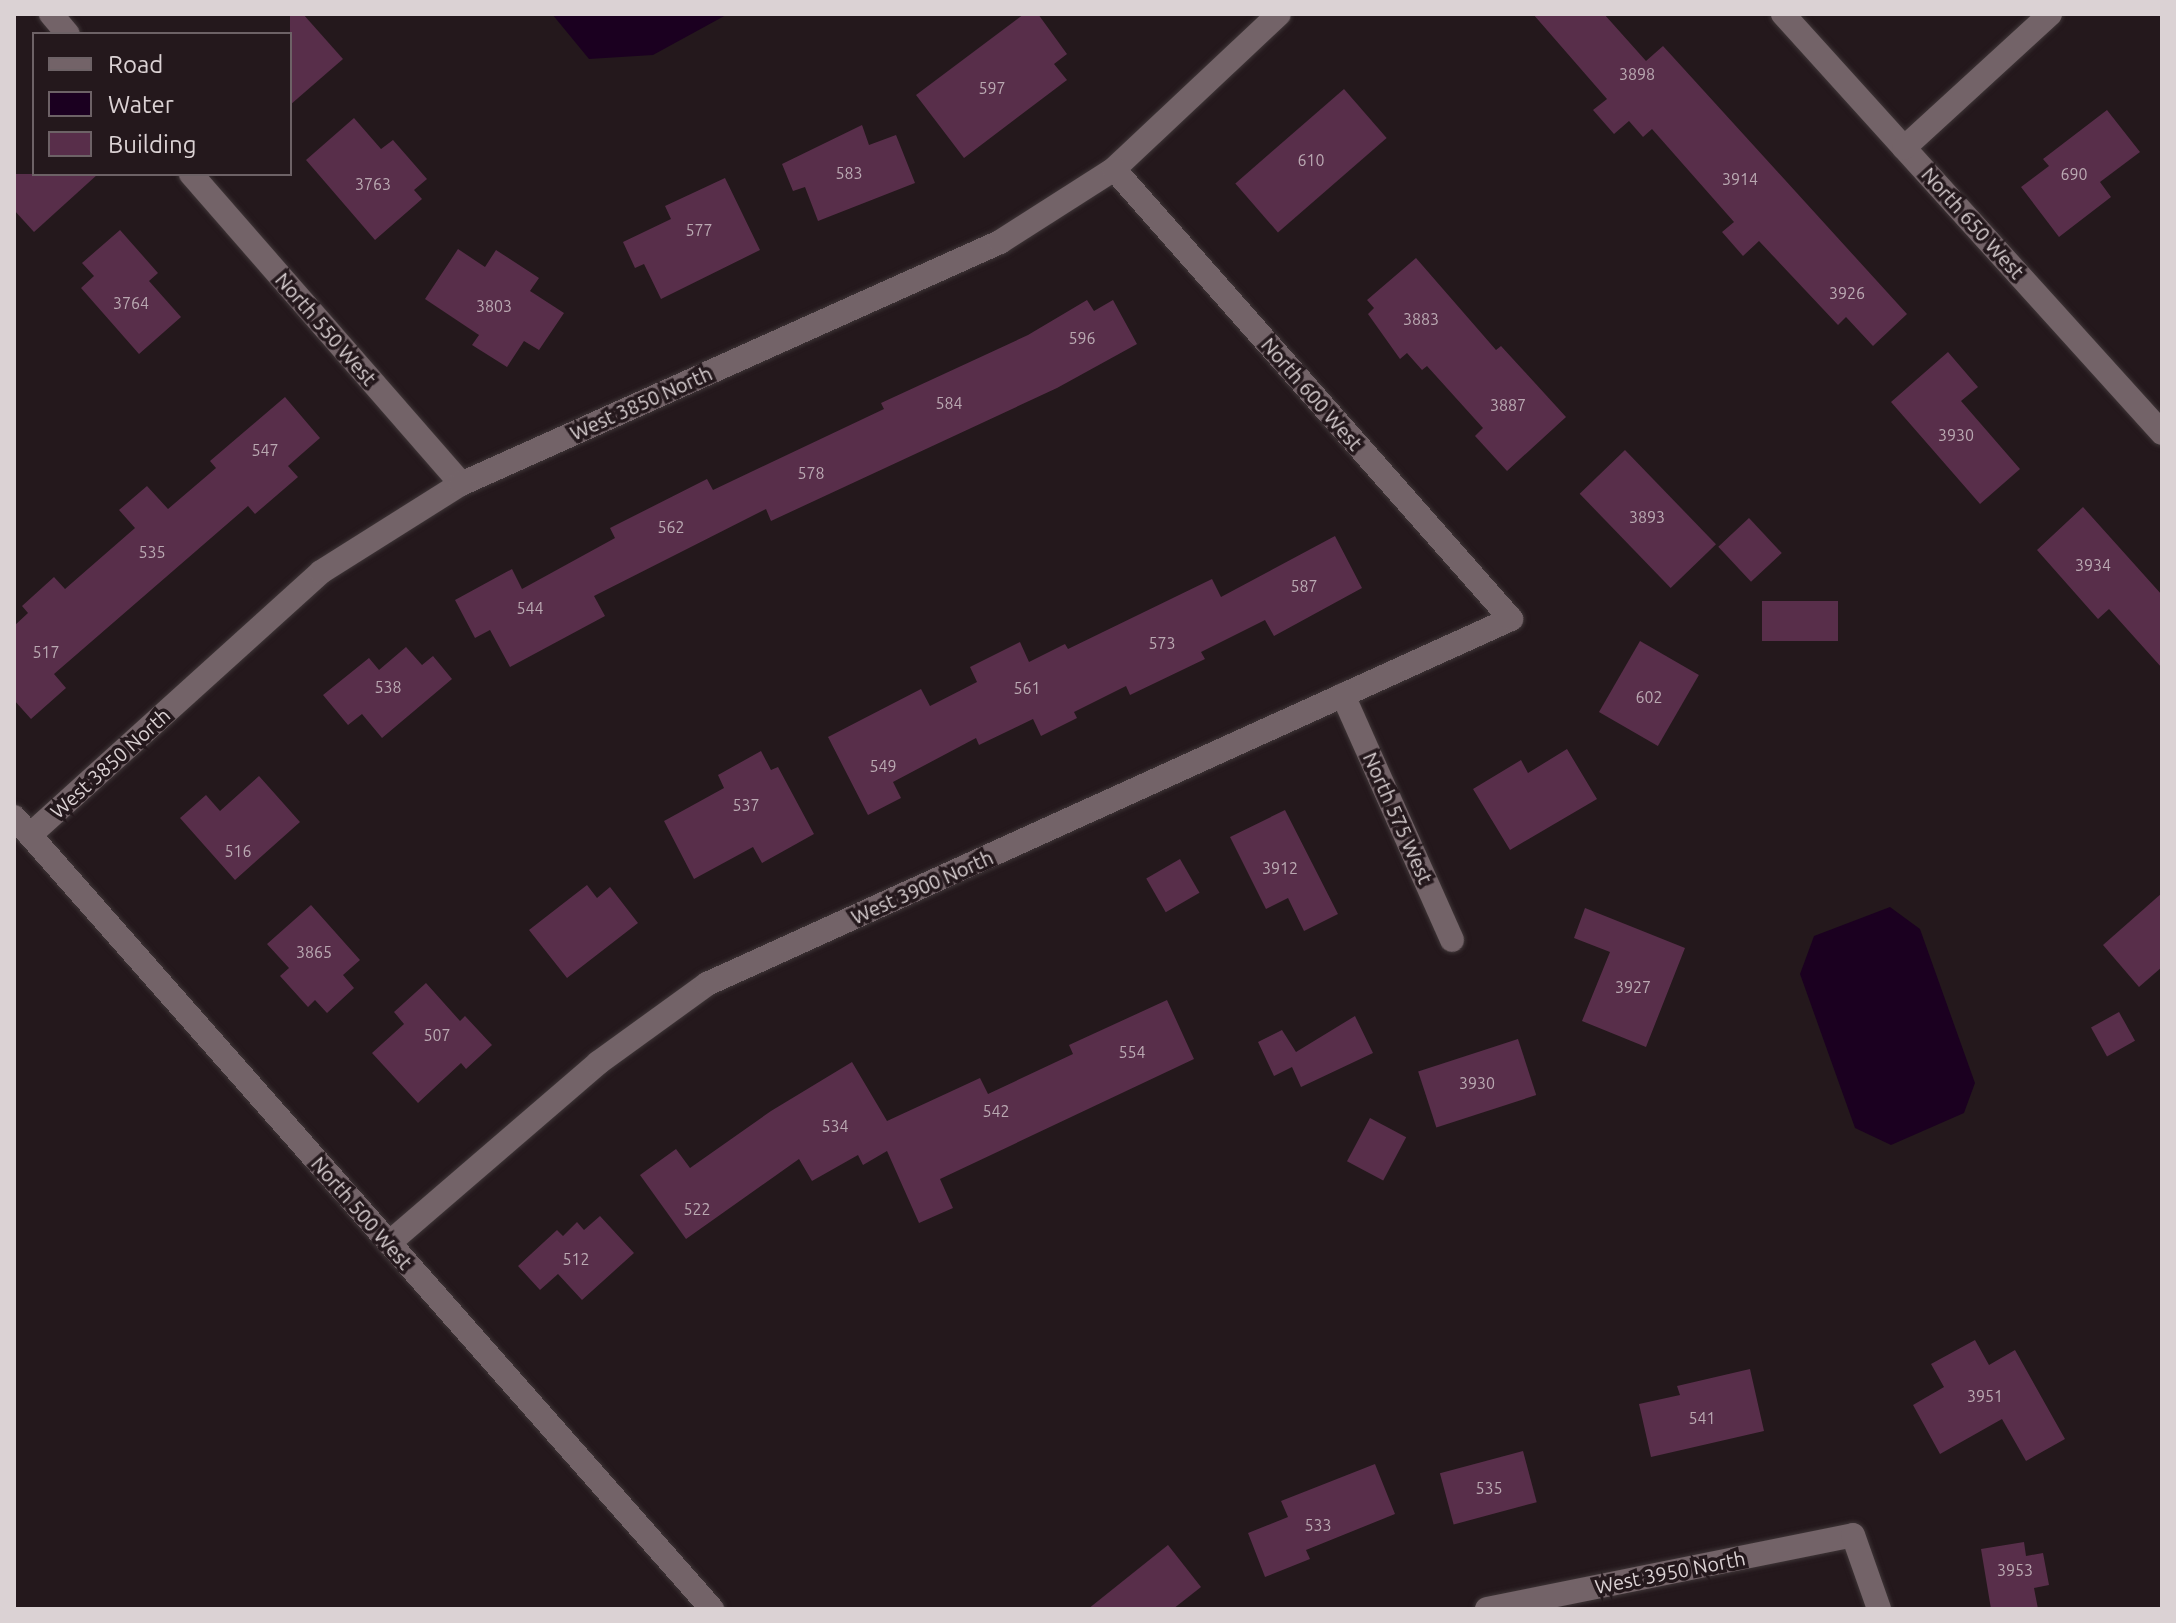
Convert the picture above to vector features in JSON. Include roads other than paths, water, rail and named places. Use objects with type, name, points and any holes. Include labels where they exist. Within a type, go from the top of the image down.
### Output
[{"type":"street","points":[[51,14],[66,32]]},
{"type":"street","name":"West 3850 North","points":[[30,835],[321,572],[461,484],[1000,242],[1114,169],[1279,14]]},
{"type":"street","name":"North 650 West","points":[[1783,14],[2162,433]]},
{"type":"street","points":[[1904,148],[2050,14]]},
{"type":"street","name":"North 600 West","points":[[1114,169],[1511,619]]},
{"type":"street","name":"North 550 West","points":[[193,176],[461,484]]},
{"type":"street","name":"West 3900 North","points":[[389,1243],[598,1063],[707,984],[1511,619]]},
{"type":"street","name":"North 575 West","points":[[1343,695],[1452,940]]},
{"type":"street","name":"North 500 West","points":[[14,817],[712,1609]]},
{"type":"street","name":"West 3950 North","points":[[1487,1609],[1853,1535],[1879,1609]]},
{"type":"water","points":[[552,14],[728,14],[653,55],[589,59]]},
{"type":"water","points":[[1890,907],[1920,929],[1975,1083],[1964,1113],[1891,1145],[1855,1128],[1800,974],[1814,936]]}]
